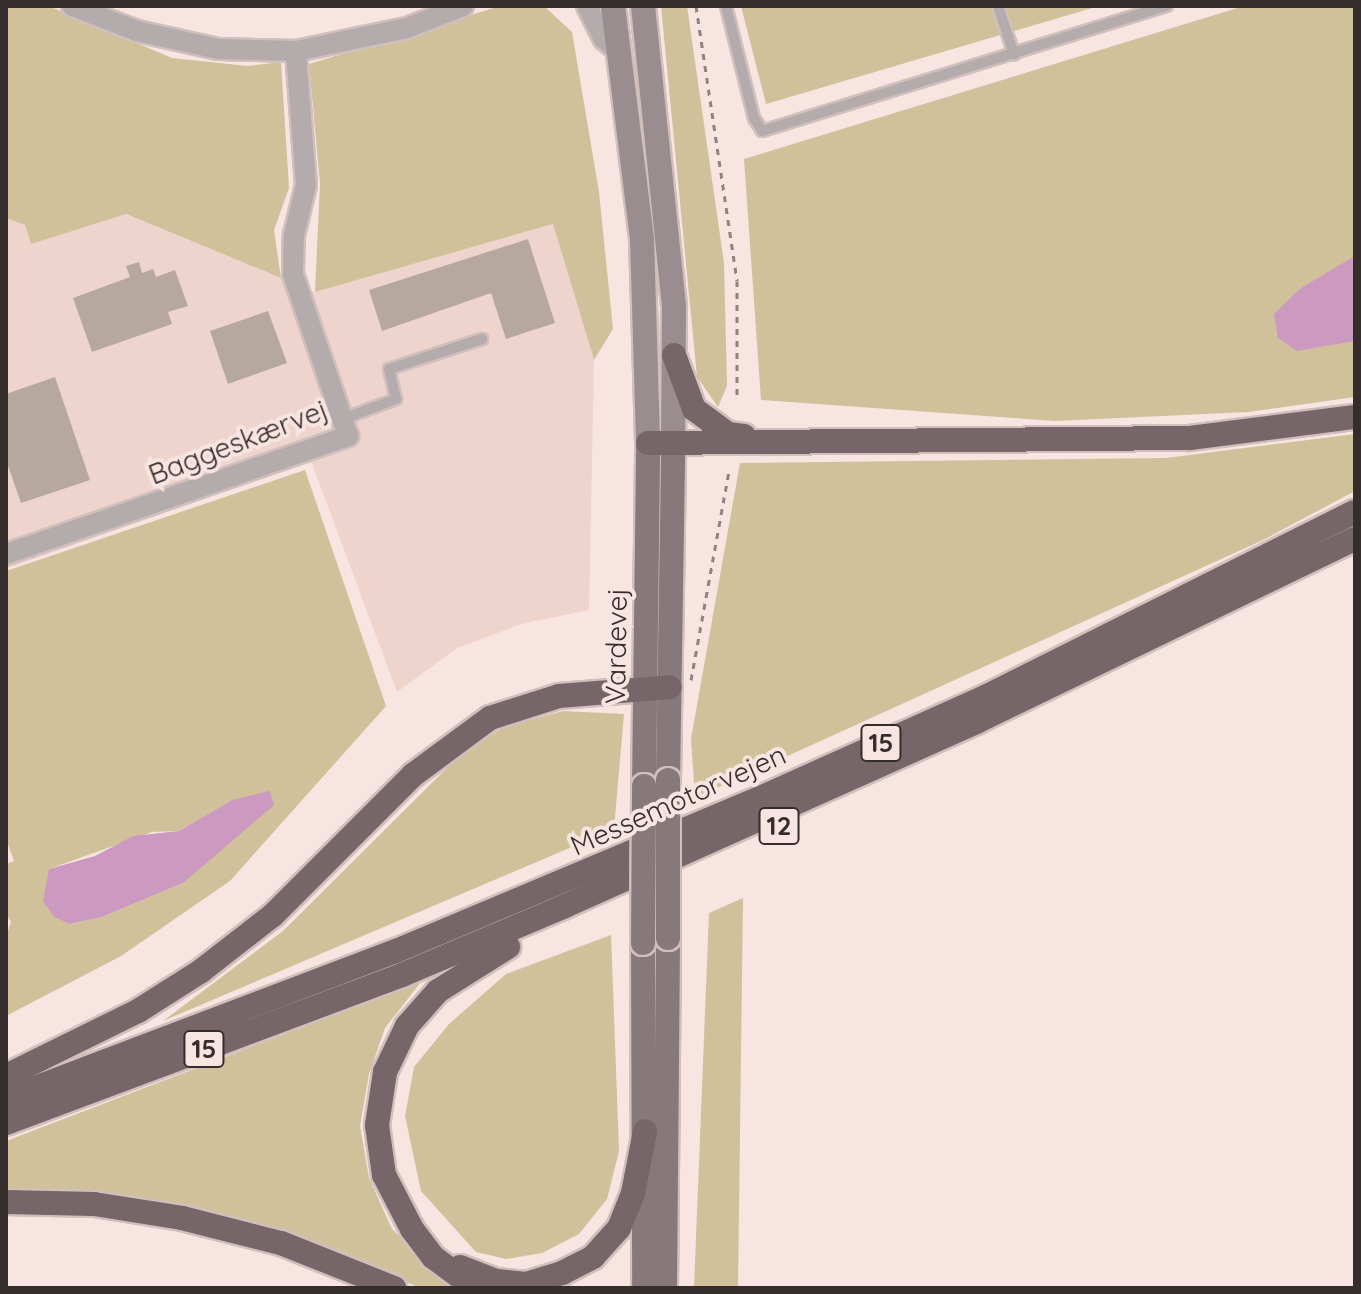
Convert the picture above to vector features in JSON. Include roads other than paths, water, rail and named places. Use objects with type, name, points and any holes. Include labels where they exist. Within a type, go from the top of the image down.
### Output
[{"type":"highway","points":[[674,355],[683,387],[708,423],[728,434],[794,443]]},
{"type":"highway","points":[[648,443],[1190,438],[1355,417]]},
{"type":"highway","name":"Messemotorvejen","points":[[6,1099],[396,951],[574,879],[987,696],[1355,512]]},
{"type":"highway","name":"Messemotorvejen","points":[[6,1123],[402,975],[976,722],[1355,542]]},
{"type":"highway","name":"12","points":[[475,1288],[433,1257],[412,1229],[384,1175],[377,1125],[385,1072],[407,1026],[438,991],[485,957],[1009,722],[1274,590],[1355,542]]},
{"type":"highway","points":[[6,1076],[138,1011],[201,971],[273,915],[413,775],[490,718],[559,696],[680,687]]},
{"type":"highway","points":[[412,1229],[463,1270],[497,1281],[526,1284],[562,1273],[593,1257],[619,1228],[633,1193],[645,1131]]},
{"type":"highway","points":[[6,1202],[94,1204],[182,1218],[281,1243],[394,1288]]},
{"type":"main road","name":"Vardevej","points":[[644,1288],[643,943],[648,443]]},
{"type":"main road","name":"Vardevej","points":[[665,1288],[668,780],[680,687],[673,444]]},
{"type":"street","points":[[72,6],[137,31],[218,49],[296,51],[407,28],[456,7]]},
{"type":"street","points":[[587,6],[604,39],[620,53]]},
{"type":"street","name":"Vardevej","points":[[613,6],[642,238],[648,443]]},
{"type":"street","name":"Vardevej","points":[[643,6],[659,124],[674,355],[673,444]]},
{"type":"street","name":"Baggeskærvej","points":[[6,554],[348,436],[293,274],[294,235],[306,185],[296,51]]},
{"type":"lane","points":[[726,6],[762,131],[1167,6]]},
{"type":"lane","points":[[998,6],[1014,54]]},
{"type":"lane","points":[[343,419],[396,399],[389,369],[482,339]]}]
